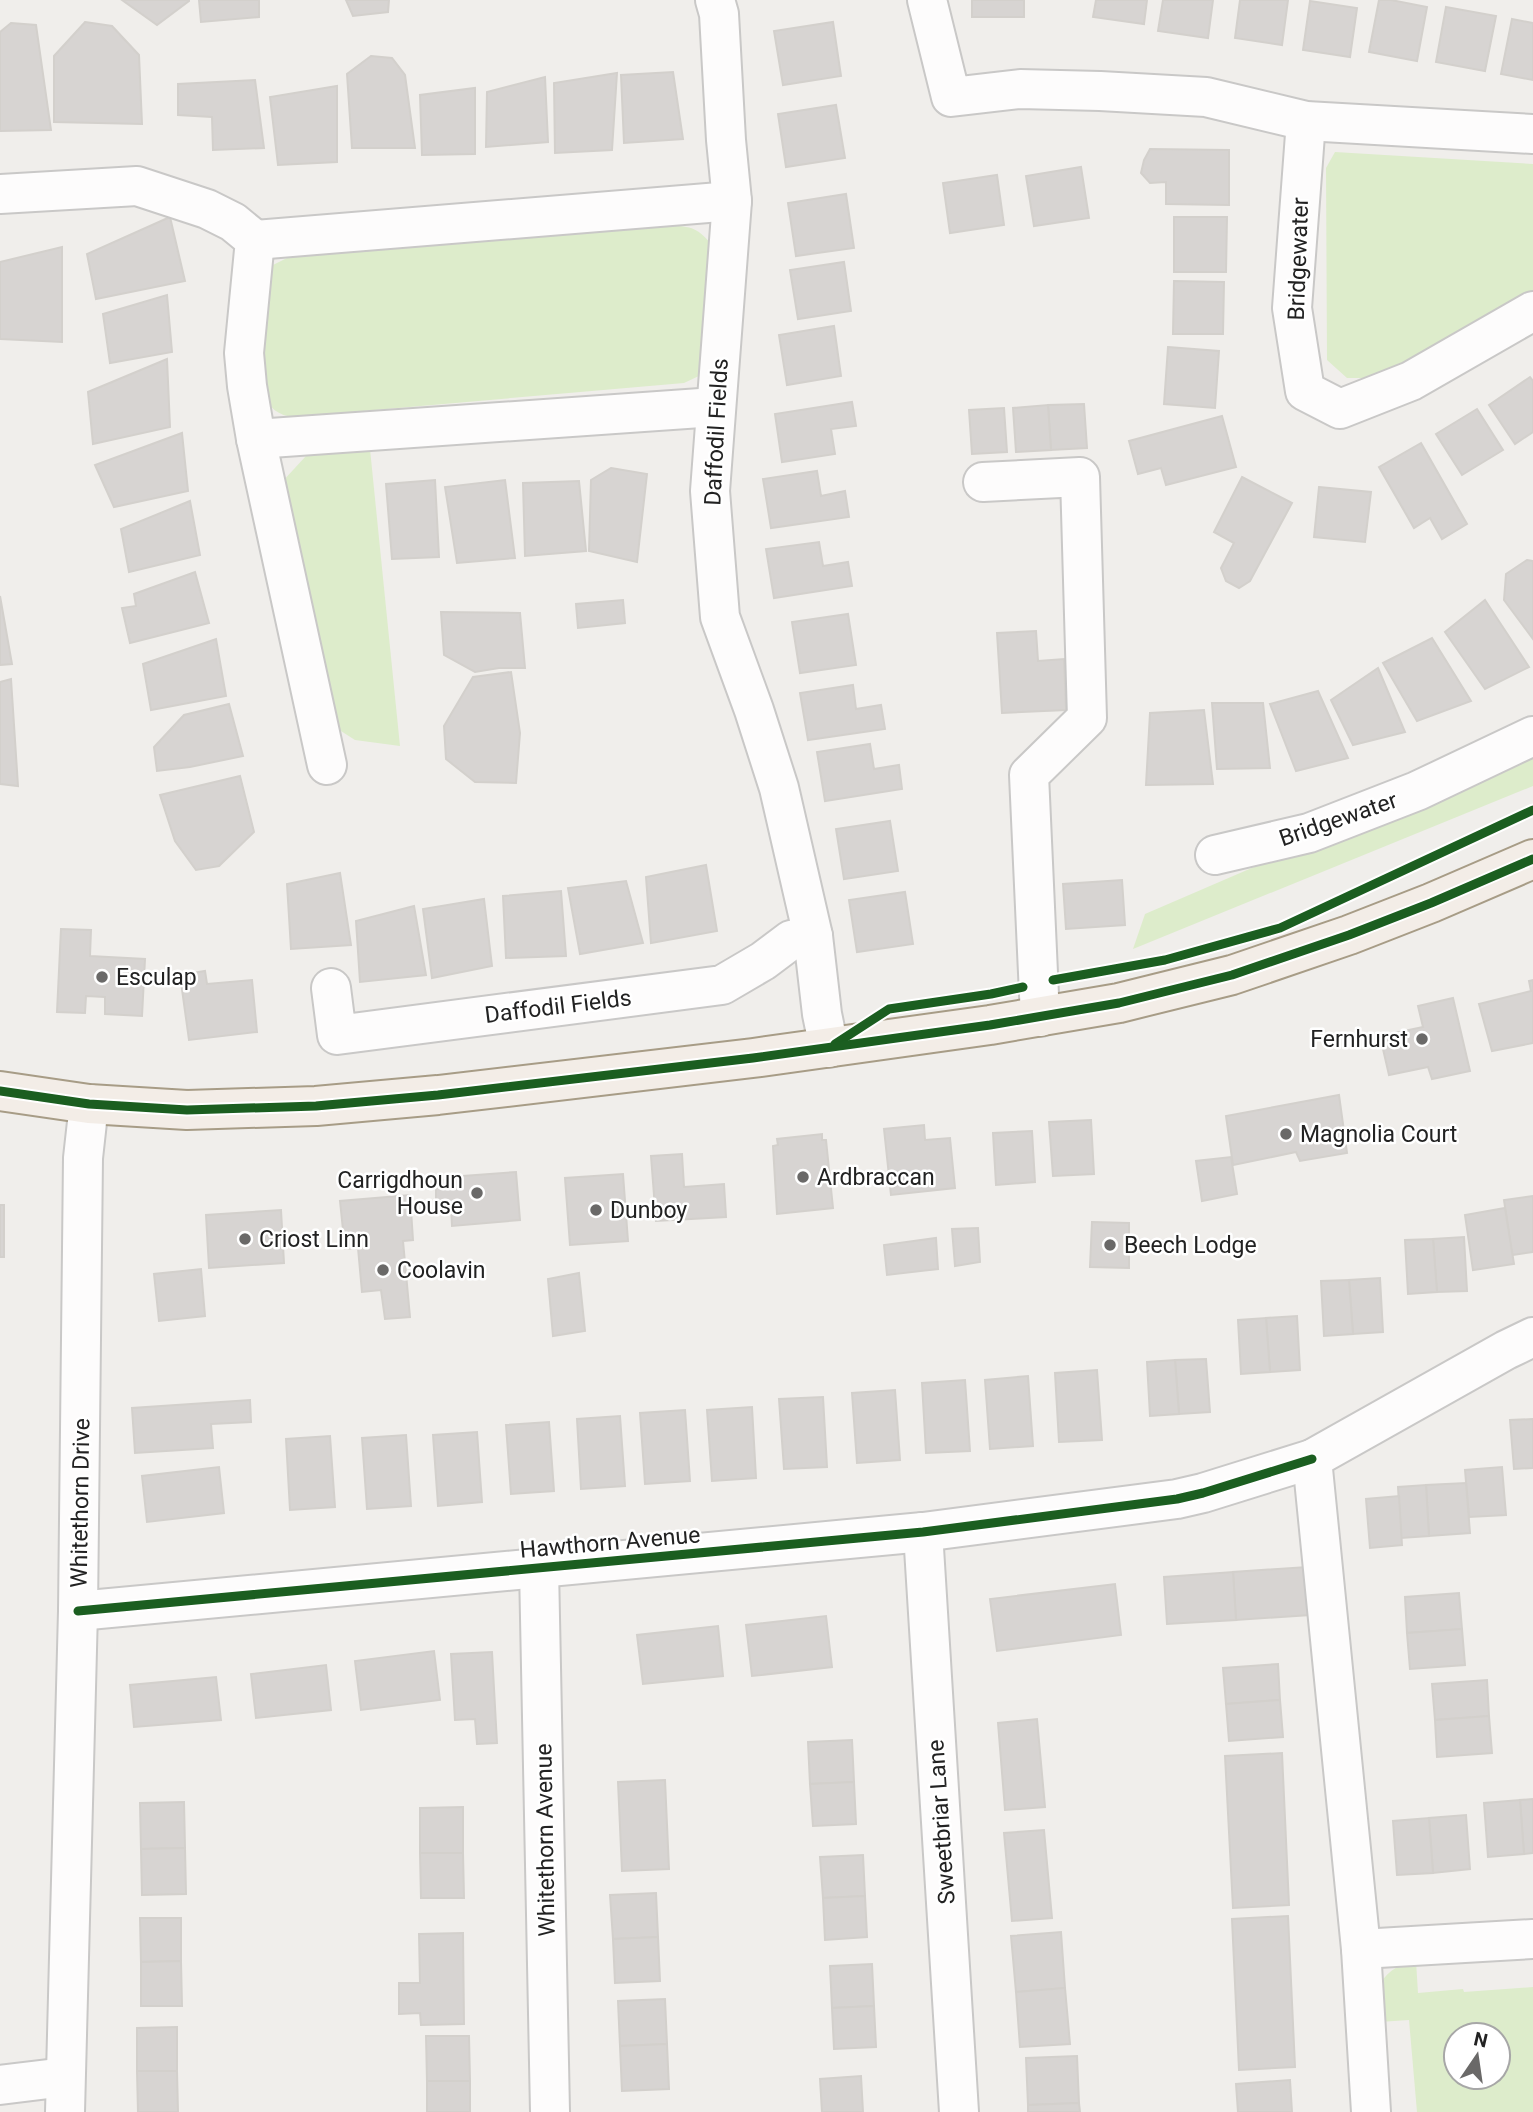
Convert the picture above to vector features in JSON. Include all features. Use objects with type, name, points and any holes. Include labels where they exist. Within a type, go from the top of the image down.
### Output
[{"type":"main road","points":[[0,1091],[89,1104],[187,1110],[356,1104],[829,1048],[1040,1017],[1119,1003],[1232,975],[1349,935],[1533,859]]},
{"type":"street","name":"Daffodil Fields","points":[[715,0],[719,14],[732,201],[710,491],[720,617],[779,788],[813,936],[822,1014],[829,1048]]},
{"type":"street","points":[[927,0],[951,97],[1020,89],[1206,97],[1306,121],[1533,134]]},
{"type":"street","name":"Bridgewater","points":[[1306,121],[1292,308],[1305,391],[1340,410],[1410,382],[1533,311]]},
{"type":"street","points":[[0,194],[137,186],[207,209],[233,222],[255,240],[732,201]]},
{"type":"street","points":[[255,240],[244,353],[247,386],[256,439],[327,765]]},
{"type":"street","points":[[256,439],[715,407]]},
{"type":"street","points":[[983,482],[1080,477],[1087,718],[1029,775],[1040,1017]]},
{"type":"street","name":"Bridgewater","points":[[1215,855],[1309,833],[1417,790],[1533,736]]},
{"type":"street","name":"Daffodil Fields","points":[[331,988],[337,1035],[722,985],[763,961],[791,940],[813,936]]},
{"type":"street","name":"Whitethorn Drive","points":[[65,2094],[78,1611],[83,1158],[89,1104]]},
{"type":"street","name":"Hawthorn Avenue","points":[[78,1611],[923,1532],[1177,1499],[1312,1459],[1533,1337]]},
{"type":"street","points":[[1312,1459],[1361,1948],[1371,2112]]},
{"type":"street","name":"Sweetbriar Lane","points":[[923,1532],[959,2112]]},
{"type":"street","name":"Whitethorn Avenue","points":[[539,1569],[550,2112]]},
{"type":"street","points":[[1361,1948],[1533,1940]]},
{"type":"street","points":[[0,2085],[65,2094]]},
{"type":"green space","points":[[1335,152],[1533,164],[1533,297],[1373,378],[1347,378],[1327,360],[1326,168]]},
{"type":"green space","points":[[668,225],[694,229],[714,247],[701,375],[684,383],[294,417],[275,410],[265,398],[260,365],[271,266],[291,256]]},
{"type":"green space","points":[[370,449],[400,746],[355,740],[330,724],[282,482],[306,456]]},
{"type":"green space","points":[[1533,747],[1533,786],[1133,949],[1145,914]]},
{"type":"green space","points":[[1416,1961],[1418,1993],[1533,1987],[1533,2112],[1417,2112],[1409,2020],[1379,2022],[1380,1983],[1405,1963]]},
{"type":"building","points":[[122,0],[189,0],[189,1],[157,25]]},
{"type":"building","points":[[199,0],[259,0],[259,17],[201,22]]},
{"type":"building","points":[[346,0],[389,0],[388,12],[353,16]]},
{"type":"building","points":[[972,0],[1024,0],[1024,17],[972,17]]},
{"type":"building","points":[[1096,0],[1147,0],[1144,24],[1093,17]]},
{"type":"building","points":[[1163,0],[1213,0],[1208,38],[1158,31]]},
{"type":"building","points":[[1240,0],[1288,0],[1282,45],[1235,38]]},
{"type":"building","points":[[1379,0],[1427,7],[1417,61],[1369,52]]},
{"type":"building","points":[[1310,1],[1357,8],[1350,57],[1303,50]]},
{"type":"building","points":[[1446,7],[1496,16],[1485,71],[1436,62]]},
{"type":"building","points":[[1512,19],[1533,23],[1533,80],[1501,74]]},
{"type":"building","points":[[85,22],[112,26],[139,55],[142,124],[54,122],[54,56]]},
{"type":"building","points":[[833,22],[841,76],[783,85],[774,31]]},
{"type":"building","points":[[11,23],[36,25],[51,130],[0,131],[0,32]]},
{"type":"building","points":[[371,56],[392,58],[405,75],[415,148],[352,148],[347,74]]},
{"type":"building","points":[[673,72],[683,139],[624,143],[621,75]]},
{"type":"building","points":[[617,73],[612,150],[555,153],[554,83]]},
{"type":"building","points":[[545,77],[548,142],[486,147],[487,92]]},
{"type":"building","points":[[255,80],[264,148],[213,150],[212,117],[178,115],[178,84]]},
{"type":"building","points":[[337,86],[337,162],[278,165],[270,97]]},
{"type":"building","points":[[475,88],[475,154],[422,155],[420,95]]},
{"type":"building","points":[[836,105],[845,158],[786,167],[778,114]]},
{"type":"building","points":[[1150,149],[1229,150],[1229,205],[1166,204],[1166,182],[1150,183],[1141,173]]},
{"type":"building","points":[[1081,167],[1089,218],[1034,226],[1026,176]]},
{"type":"building","points":[[997,175],[1004,225],[950,233],[943,183]]},
{"type":"building","points":[[846,194],[854,248],[796,256],[788,203]]},
{"type":"building","points":[[170,217],[185,281],[96,299],[87,254]]},
{"type":"building","points":[[1174,217],[1227,217],[1226,272],[1174,272]]},
{"type":"building","points":[[62,247],[62,342],[0,339],[0,262]]},
{"type":"building","points":[[844,262],[851,311],[798,319],[790,270]]},
{"type":"building","points":[[1174,281],[1224,282],[1223,334],[1173,334]]},
{"type":"building","points":[[167,295],[172,352],[110,363],[103,314]]},
{"type":"building","points":[[834,326],[841,376],[787,385],[779,335]]},
{"type":"building","points":[[1168,347],[1219,351],[1215,408],[1164,404]]},
{"type":"building","points":[[167,359],[170,427],[93,444],[88,392]]},
{"type":"building","points":[[1530,377],[1533,381],[1533,432],[1515,444],[1489,405]]},
{"type":"building","points":[[852,402],[856,426],[831,429],[835,454],[782,462],[775,414]]},
{"type":"building","points":[[1084,404],[1087,448],[1051,450],[1048,405]]},
{"type":"building","points":[[1048,405],[1051,450],[1016,452],[1013,408]]},
{"type":"building","points":[[1004,408],[1007,452],[972,454],[969,410]]},
{"type":"building","points":[[1477,409],[1503,450],[1462,475],[1436,434]]},
{"type":"building","points":[[1222,416],[1236,467],[1166,485],[1161,468],[1138,474],[1129,441]]},
{"type":"building","points":[[182,433],[188,491],[114,507],[95,465]]},
{"type":"building","points":[[1421,443],[1467,524],[1442,539],[1430,518],[1414,528],[1379,467]]},
{"type":"building","points":[[611,468],[647,474],[637,562],[589,551],[591,480]]},
{"type":"building","points":[[817,471],[821,496],[845,491],[849,517],[771,528],[763,479]]},
{"type":"building","points":[[1242,477],[1292,503],[1250,581],[1239,588],[1226,581],[1221,568],[1234,543],[1214,532]]},
{"type":"building","points":[[435,480],[439,557],[392,559],[386,484]]},
{"type":"building","points":[[505,480],[515,558],[457,563],[445,487]]},
{"type":"building","points":[[579,481],[586,551],[525,556],[523,483]]},
{"type":"building","points":[[1319,487],[1371,492],[1365,542],[1314,537]]},
{"type":"building","points":[[190,501],[200,555],[129,572],[121,529]]},
{"type":"building","points":[[819,542],[823,566],[848,562],[852,586],[774,598],[766,549]]},
{"type":"building","points":[[1527,560],[1533,561],[1533,639],[1504,600],[1506,574]]},
{"type":"building","points":[[195,572],[209,623],[130,643],[122,608],[136,606],[134,594]]},
{"type":"building","points":[[0,596],[12,664],[0,665]]},
{"type":"building","points":[[623,600],[625,623],[578,628],[576,604]]},
{"type":"building","points":[[1485,600],[1529,667],[1485,689],[1445,632]]},
{"type":"building","points":[[441,612],[520,613],[525,668],[475,672],[444,655]]},
{"type":"building","points":[[848,614],[856,665],[800,673],[792,622]]},
{"type":"building","points":[[1036,631],[1038,661],[1064,659],[1066,710],[1002,713],[997,633]]},
{"type":"building","points":[[1432,638],[1471,701],[1417,721],[1383,663]]},
{"type":"building","points":[[216,639],[226,696],[151,710],[143,664]]},
{"type":"building","points":[[1378,668],[1405,732],[1353,745],[1331,700]]},
{"type":"building","points":[[511,672],[520,733],[516,783],[475,782],[446,759],[444,726],[473,677]]},
{"type":"building","points":[[11,679],[18,786],[0,784],[0,682]]},
{"type":"building","points":[[853,685],[856,709],[881,705],[885,729],[808,740],[800,693]]},
{"type":"building","points":[[1318,691],[1348,758],[1296,771],[1270,704]]},
{"type":"building","points":[[1212,703],[1263,703],[1270,768],[1217,769]]},
{"type":"building","points":[[229,704],[243,756],[157,771],[154,747],[184,715]]},
{"type":"building","points":[[1204,710],[1213,784],[1146,785],[1150,713]]},
{"type":"building","points":[[870,744],[874,769],[899,765],[902,789],[825,801],[817,752]]},
{"type":"building","points":[[240,776],[254,832],[219,866],[196,870],[175,841],[160,795]]},
{"type":"building","points":[[890,821],[898,871],[844,879],[836,829]]},
{"type":"building","points":[[706,865],[717,931],[651,943],[646,877]]},
{"type":"building","points":[[340,873],[351,945],[291,949],[287,884]]},
{"type":"building","points":[[1122,880],[1125,925],[1066,929],[1063,884]]},
{"type":"building","points":[[626,881],[643,943],[580,954],[568,888]]},
{"type":"building","points":[[561,891],[566,956],[506,958],[503,896]]},
{"type":"building","points":[[905,892],[913,944],[857,952],[849,900]]},
{"type":"building","points":[[484,899],[492,966],[432,978],[423,909]]},
{"type":"building","points":[[414,906],[426,975],[360,982],[356,921]]},
{"type":"building","name":"Esculap","points":[[61,929],[91,930],[90,956],[145,959],[142,1016],[105,1014],[105,997],[86,996],[85,1013],[57,1012]]},
{"type":"building","points":[[205,971],[207,984],[252,980],[257,1032],[189,1040],[180,975]]},
{"type":"building","points":[[1533,980],[1533,1043],[1492,1051],[1479,1004],[1531,991],[1529,981]]},
{"type":"building","name":"Fernhurst","points":[[1453,998],[1470,1071],[1432,1079],[1428,1067],[1389,1075],[1380,1036],[1423,1027],[1418,1006]]},
{"type":"building","name":"Magnolia Court","points":[[1339,1095],[1347,1153],[1300,1161],[1296,1152],[1233,1165],[1226,1116]]},
{"type":"building","points":[[1091,1120],[1094,1174],[1053,1176],[1049,1122]]},
{"type":"building","points":[[924,1125],[925,1140],[950,1138],[955,1188],[891,1195],[884,1129]]},
{"type":"building","points":[[1032,1131],[1035,1182],[996,1185],[993,1133]]},
{"type":"building","name":"Ardbraccan","points":[[822,1134],[822,1140],[826,1140],[833,1208],[777,1214],[773,1146],[778,1145],[777,1139]]},
{"type":"building","points":[[682,1154],[684,1187],[724,1184],[726,1217],[656,1221],[651,1156]]},
{"type":"building","points":[[1231,1157],[1237,1194],[1202,1201],[1196,1161]]},
{"type":"building","name":"Carrigdhoun House","points":[[516,1172],[520,1220],[452,1226],[451,1206],[436,1201],[436,1185],[449,1177]]},
{"type":"building","name":"Dunboy","points":[[623,1174],[628,1241],[570,1245],[565,1178]]},
{"type":"building","name":"Coolavin","points":[[410,1195],[413,1240],[403,1241],[410,1317],[385,1319],[381,1290],[362,1292],[358,1248],[345,1249],[340,1201]]},
{"type":"building","points":[[1533,1196],[1533,1252],[1512,1255],[1504,1200]]},
{"type":"building","points":[[0,1205],[4,1205],[4,1257],[0,1257]]},
{"type":"building","points":[[1505,1208],[1514,1264],[1473,1270],[1465,1215]]},
{"type":"building","name":"Criost Linn","points":[[281,1210],[284,1263],[209,1268],[206,1215]]},
{"type":"building","name":"Beech Lodge","points":[[1092,1222],[1129,1223],[1129,1268],[1090,1267]]},
{"type":"building","points":[[978,1228],[980,1262],[955,1266],[952,1229]]},
{"type":"building","points":[[1464,1237],[1467,1291],[1437,1292],[1433,1239]]},
{"type":"building","points":[[936,1238],[938,1269],[887,1275],[884,1245]]},
{"type":"building","points":[[1433,1239],[1437,1292],[1408,1294],[1405,1240]]},
{"type":"building","points":[[201,1269],[205,1316],[159,1321],[154,1274]]},
{"type":"building","points":[[579,1273],[585,1331],[553,1336],[548,1279]]},
{"type":"building","points":[[1380,1278],[1383,1332],[1353,1334],[1349,1280]]},
{"type":"building","points":[[1349,1280],[1353,1334],[1324,1336],[1321,1281]]},
{"type":"building","points":[[1297,1316],[1300,1370],[1270,1372],[1266,1318]]},
{"type":"building","points":[[1266,1318],[1270,1372],[1241,1374],[1238,1320]]},
{"type":"building","points":[[1206,1359],[1210,1412],[1179,1414],[1175,1360]]},
{"type":"building","points":[[1175,1360],[1179,1414],[1150,1416],[1147,1362]]},
{"type":"building","points":[[1097,1370],[1102,1440],[1059,1442],[1055,1373]]},
{"type":"building","points":[[1028,1376],[1033,1446],[990,1449],[985,1380]]},
{"type":"building","points":[[965,1380],[970,1451],[926,1453],[922,1383]]},
{"type":"building","points":[[895,1390],[900,1460],[857,1463],[852,1393]]},
{"type":"building","points":[[823,1397],[827,1467],[784,1469],[779,1399]]},
{"type":"building","points":[[250,1400],[251,1422],[211,1424],[213,1448],[135,1453],[132,1408]]},
{"type":"building","points":[[752,1407],[756,1478],[712,1481],[707,1410]]},
{"type":"building","points":[[685,1410],[690,1481],[645,1484],[640,1413]]},
{"type":"building","points":[[620,1416],[625,1486],[581,1489],[577,1419]]},
{"type":"building","points":[[1533,1419],[1533,1468],[1514,1469],[1510,1420]]},
{"type":"building","points":[[549,1422],[554,1491],[511,1494],[506,1425]]},
{"type":"building","points":[[477,1432],[482,1502],[438,1506],[433,1435]]},
{"type":"building","points":[[406,1435],[411,1506],[367,1509],[362,1438]]},
{"type":"building","points":[[330,1436],[335,1507],[290,1510],[286,1439]]},
{"type":"building","points":[[219,1467],[224,1513],[147,1522],[142,1476]]},
{"type":"building","points":[[1502,1467],[1506,1515],[1469,1517],[1465,1470]]},
{"type":"building","points":[[1466,1483],[1470,1533],[1429,1536],[1426,1485]]},
{"type":"building","points":[[1426,1485],[1429,1536],[1401,1538],[1398,1487]]},
{"type":"building","points":[[1399,1496],[1402,1545],[1370,1548],[1366,1499]]},
{"type":"building","points":[[1307,1567],[1310,1615],[1236,1620],[1233,1572]]},
{"type":"building","points":[[1233,1572],[1236,1620],[1167,1624],[1164,1577]]},
{"type":"building","points":[[1115,1584],[1121,1635],[997,1651],[990,1599]]},
{"type":"building","points":[[1459,1593],[1462,1629],[1407,1633],[1405,1597]]},
{"type":"building","points":[[826,1616],[832,1667],[752,1676],[746,1625]]},
{"type":"building","points":[[718,1626],[723,1676],[643,1684],[637,1635]]},
{"type":"building","points":[[1462,1629],[1465,1665],[1410,1669],[1407,1633]]},
{"type":"building","points":[[434,1651],[440,1700],[361,1710],[355,1661]]},
{"type":"building","points":[[492,1652],[497,1743],[477,1744],[475,1719],[455,1720],[451,1654]]},
{"type":"building","points":[[1278,1664],[1280,1700],[1226,1704],[1223,1668]]},
{"type":"building","points":[[326,1665],[331,1710],[256,1718],[251,1674]]},
{"type":"building","points":[[216,1677],[221,1720],[134,1727],[130,1685]]},
{"type":"building","points":[[1487,1680],[1489,1716],[1435,1720],[1432,1684]]},
{"type":"building","points":[[1280,1700],[1283,1737],[1229,1741],[1226,1704]]},
{"type":"building","points":[[1489,1716],[1492,1753],[1437,1757],[1435,1720]]},
{"type":"building","points":[[1037,1719],[1045,1807],[1005,1810],[998,1723]]},
{"type":"building","points":[[852,1740],[854,1782],[810,1784],[808,1742]]},
{"type":"building","points":[[1282,1753],[1289,1905],[1233,1908],[1225,1756]]},
{"type":"building","points":[[665,1780],[669,1869],[622,1871],[618,1782]]},
{"type":"building","points":[[854,1782],[856,1824],[813,1826],[810,1784]]},
{"type":"building","points":[[1533,1799],[1533,1853],[1524,1854],[1520,1800]]},
{"type":"building","points":[[1520,1800],[1524,1854],[1488,1857],[1484,1803]]},
{"type":"building","points":[[184,1802],[185,1848],[141,1849],[140,1803]]},
{"type":"building","points":[[463,1807],[463,1853],[420,1853],[420,1808]]},
{"type":"building","points":[[1466,1815],[1470,1869],[1433,1873],[1429,1818]]},
{"type":"building","points":[[1429,1818],[1433,1873],[1397,1875],[1393,1821]]},
{"type":"building","points":[[1044,1830],[1052,1918],[1012,1921],[1004,1833]]},
{"type":"building","points":[[185,1848],[186,1894],[142,1895],[141,1849]]},
{"type":"building","points":[[420,1853],[463,1853],[464,1898],[421,1898]]},
{"type":"building","points":[[863,1855],[865,1896],[823,1898],[820,1857]]},
{"type":"building","points":[[656,1893],[658,1937],[613,1939],[610,1895]]},
{"type":"building","points":[[865,1896],[867,1937],[825,1940],[823,1898]]},
{"type":"building","points":[[1288,1916],[1295,2067],[1239,2070],[1232,1919]]},
{"type":"building","points":[[140,1918],[181,1918],[181,1961],[141,1962]]},
{"type":"building","points":[[1061,1932],[1065,1988],[1016,1992],[1011,1936]]},
{"type":"building","points":[[463,1933],[464,2024],[421,2025],[420,2013],[399,2014],[399,1983],[420,1983],[419,1934]]},
{"type":"building","points":[[658,1937],[660,1981],[615,1983],[613,1939]]},
{"type":"building","points":[[181,1961],[182,2006],[141,2006],[141,1962]]},
{"type":"building","points":[[872,1964],[874,2006],[832,2008],[830,1966]]},
{"type":"building","points":[[1065,1988],[1070,2044],[1020,2047],[1016,1992]]},
{"type":"building","points":[[665,1999],[667,2044],[620,2046],[618,2001]]},
{"type":"building","points":[[874,2006],[876,2047],[834,2049],[832,2008]]},
{"type":"building","points":[[177,2027],[177,2071],[137,2071],[137,2028]]},
{"type":"building","points":[[426,2036],[469,2036],[470,2081],[427,2081]]},
{"type":"building","points":[[667,2044],[669,2089],[622,2091],[620,2046]]},
{"type":"building","points":[[1077,2056],[1079,2103],[1028,2105],[1026,2058]]},
{"type":"building","points":[[137,2071],[177,2071],[178,2112],[138,2112]]},
{"type":"building","points":[[861,2076],[863,2112],[822,2112],[820,2079]]},
{"type":"building","points":[[1290,2080],[1292,2112],[1238,2112],[1236,2084]]},
{"type":"building","points":[[427,2081],[470,2081],[470,2112],[427,2112]]},
{"type":"building","points":[[1079,2103],[1080,2112],[1028,2112],[1028,2105]]},
{"type":"cycle path","points":[[1053,980],[1165,960],[1280,928],[1533,810]]},
{"type":"cycle path","points":[[0,1091],[89,1104],[187,1110],[316,1106],[438,1095],[753,1058],[990,1025],[1119,1003],[1232,975],[1349,935],[1533,859]]},
{"type":"cycle path","points":[[835,1044],[889,1009],[1023,987]]},
{"type":"cycle path","points":[[78,1611],[923,1532],[1177,1499],[1312,1459]]},
{"type":"place","name":"Esculap","points":[[102,977]]},
{"type":"place","name":"Fernhurst","points":[[1422,1039]]},
{"type":"place","name":"Magnolia Court","points":[[1286,1134]]},
{"type":"place","name":"Ardbraccan","points":[[803,1177]]},
{"type":"place","name":"Carrigdhoun House","points":[[477,1193]]},
{"type":"place","name":"Dunboy","points":[[596,1210]]},
{"type":"place","name":"Criost Linn","points":[[245,1239]]},
{"type":"place","name":"Beech Lodge","points":[[1110,1245]]},
{"type":"place","name":"Coolavin","points":[[383,1270]]}]
